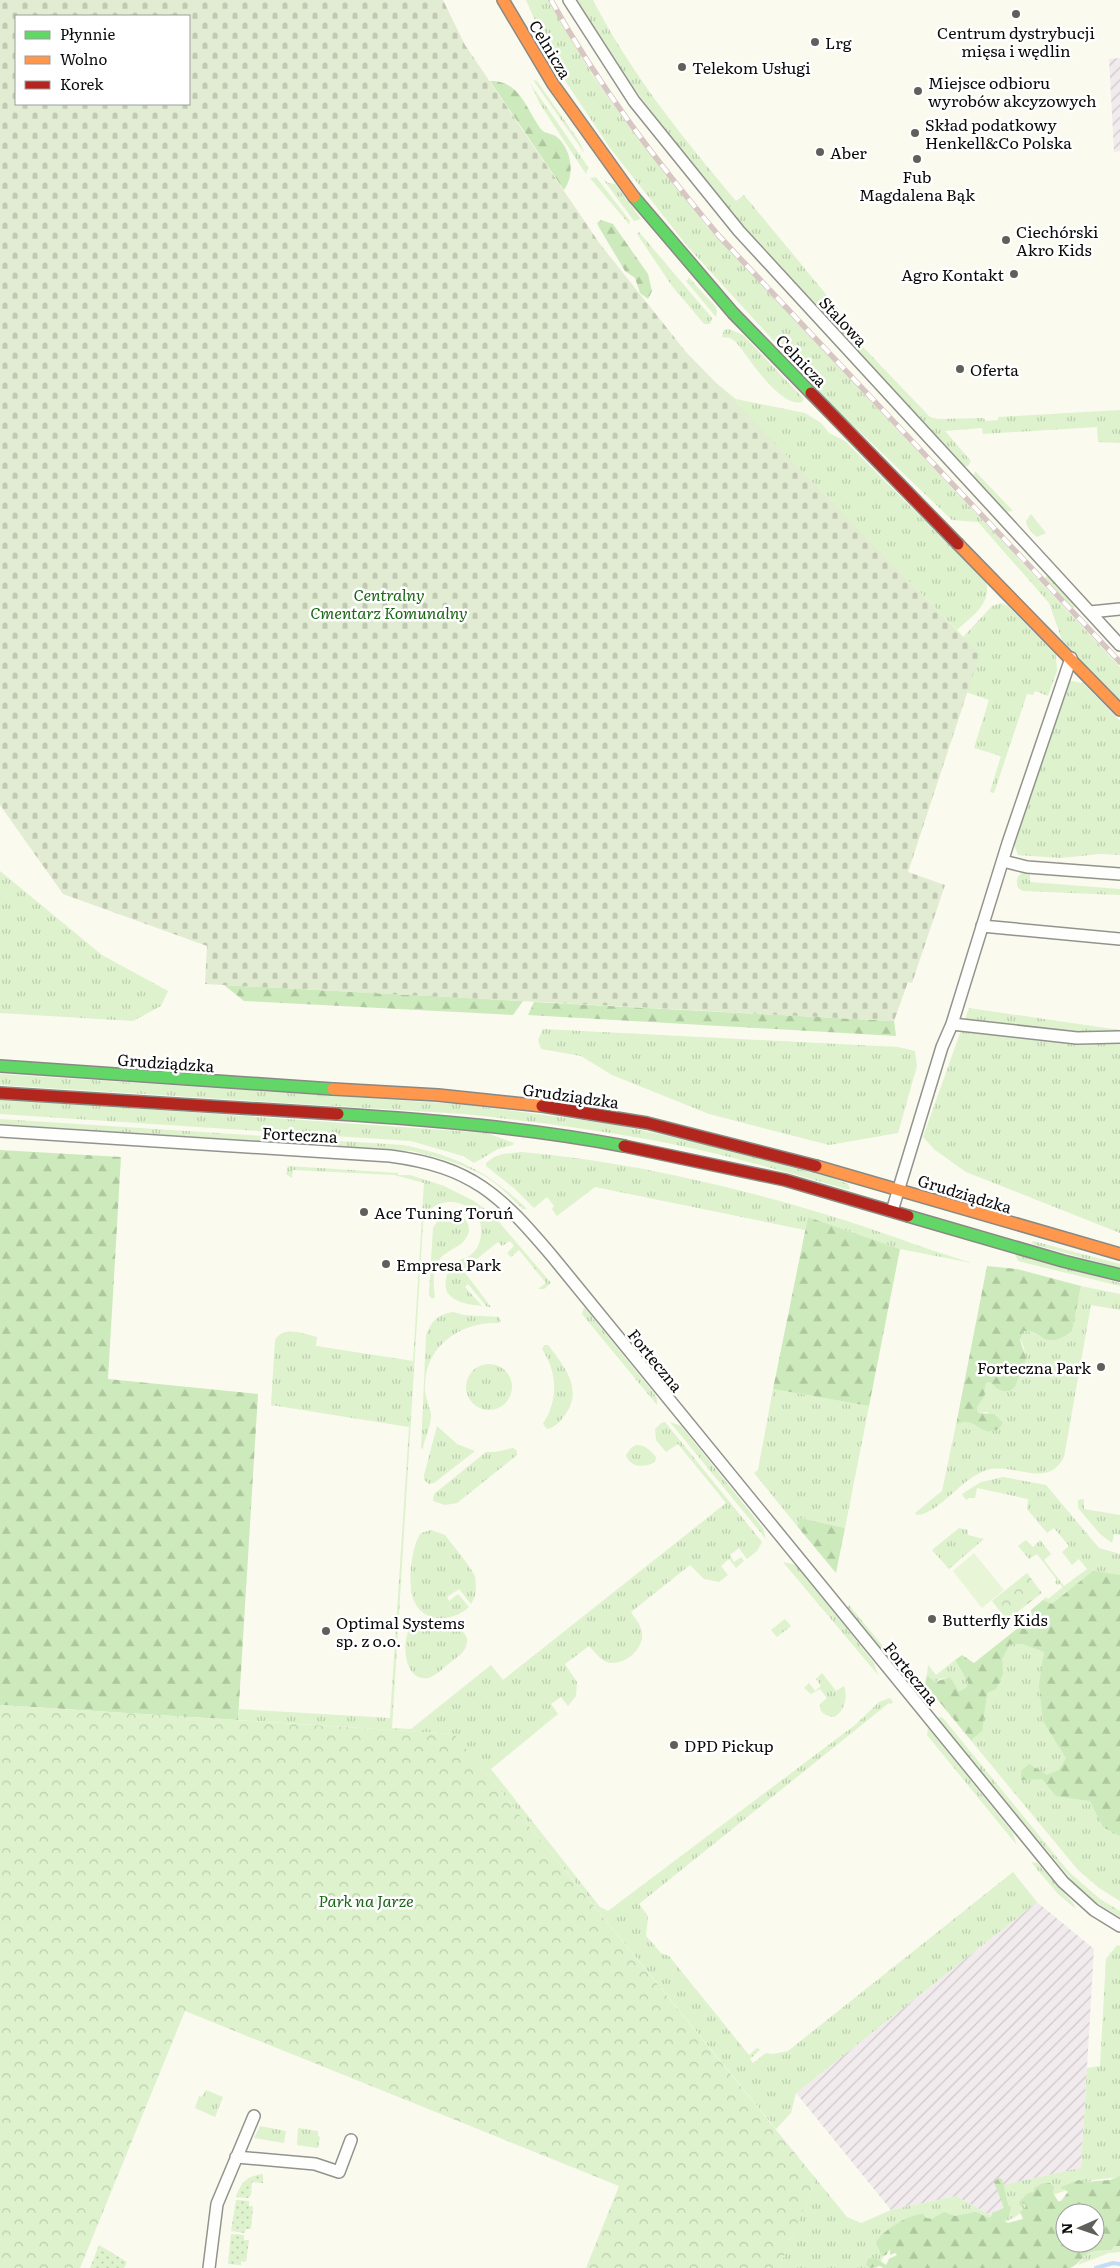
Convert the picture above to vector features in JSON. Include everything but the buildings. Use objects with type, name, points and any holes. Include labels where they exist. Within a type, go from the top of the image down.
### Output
[{"type":"main road","name":"Celnicza","points":[[503,0],[552,82],[595,146],[685,260],[740,320],[1120,710]]},
{"type":"main road","name":"Grudziądzka","points":[[0,1066],[141,1077],[438,1095],[546,1106],[688,1132],[785,1157],[1120,1254]]},
{"type":"main road","points":[[0,1092],[446,1121],[538,1131],[674,1155],[784,1180],[1063,1261],[1120,1274]]},
{"type":"street","name":"Stalowa","points":[[569,0],[634,101],[739,230],[1120,645]]},
{"type":"street","points":[[1090,612],[1120,610]]},
{"type":"street","points":[[892,1211],[942,1047],[952,1024],[1008,843],[1071,658]]},
{"type":"street","points":[[1003,861],[1027,867],[1120,874]]},
{"type":"street","points":[[982,926],[1120,939]]},
{"type":"street","points":[[952,1024],[1077,1038],[1120,1037]]},
{"type":"street","name":"Forteczna","points":[[0,1130],[390,1156],[442,1166],[460,1173],[488,1190],[517,1216],[552,1256],[1063,1882],[1094,1910],[1120,1926]]},
{"type":"street","points":[[209,2268],[215,2209],[254,2116]]},
{"type":"street","points":[[236,2157],[315,2164],[339,2172],[351,2140]]},
{"type":"shaded area","points":[[1120,58],[1120,151],[1114,152],[1109,59]]},
{"type":"shaded area","points":[[1037,1902],[1094,1949],[1081,2168],[999,2186],[1007,2209],[990,2215],[956,2196],[891,2210],[796,2093]]},
{"type":"green space","name":"Centralny Cmentarz Komunalny","points":[[0,0],[443,0],[465,45],[600,244],[686,352],[980,654],[908,872],[945,885],[912,983],[908,982],[894,1021],[205,984],[207,946],[63,894],[0,805]]},
{"type":"green space","points":[[526,0],[548,0],[592,74],[630,128],[709,229],[1120,667],[1120,700],[1062,640],[1049,603],[978,522],[952,520],[837,410],[688,247],[610,148],[552,61],[545,60],[547,48]]},
{"type":"green space","points":[[575,0],[593,0],[641,80],[697,153],[736,201],[744,195],[863,339],[863,347],[930,417],[938,419],[984,418],[985,421],[998,420],[998,417],[1120,410],[1120,443],[1098,442],[1097,427],[983,434],[982,428],[945,431],[971,461],[968,466],[963,467],[713,194],[628,80]]},
{"type":"green space","points":[[533,80],[537,81],[579,141],[585,154]]},
{"type":"green space","points":[[490,81],[500,82],[515,90],[542,130],[557,137],[562,142],[569,156],[571,170],[564,190]]},
{"type":"green space","points":[[530,84],[588,167],[586,174],[540,104]]},
{"type":"green space","points":[[596,177],[630,221],[629,224],[590,178]]},
{"type":"green space","points":[[603,179],[608,183],[615,184],[641,219],[634,221]]},
{"type":"green space","points":[[601,220],[613,224],[648,274],[652,291],[648,299],[640,293],[635,278],[625,271],[600,229],[597,223]]},
{"type":"green space","points":[[639,232],[712,318],[710,324],[704,324],[672,286],[637,234]]},
{"type":"green space","points":[[689,278],[715,306],[717,311],[716,317],[686,281]]},
{"type":"green space","points":[[729,329],[743,335],[804,399],[802,402],[793,402],[775,390],[736,342],[730,338],[722,337],[724,330]]},
{"type":"green space","points":[[711,379],[736,399],[805,413],[821,423],[829,433],[845,441],[986,582],[986,597],[974,615],[957,630]]},
{"type":"green space","points":[[975,471],[1013,511],[1004,512],[973,478]]},
{"type":"green space","points":[[1031,514],[1046,533],[1037,537],[1030,530],[1026,521]]},
{"type":"green space","points":[[1048,575],[1079,606],[1072,608],[1044,579]]},
{"type":"green space","points":[[1001,603],[1008,606],[1056,655],[1057,671],[1048,696],[1035,691],[1033,695],[1027,694],[994,793],[990,792],[1001,756],[974,748],[989,700],[925,678],[992,606]]},
{"type":"green space","points":[[1071,681],[1083,683],[1120,721],[1120,855],[1100,854],[1061,858],[1018,855],[1013,842],[1067,683]]},
{"type":"green space","points":[[0,871],[102,955],[168,991],[161,1006],[133,1021],[0,1013]]},
{"type":"green space","points":[[1022,873],[1030,873],[1030,882],[1120,889],[1120,895],[1023,891],[1018,888],[1017,882]]},
{"type":"green space","points":[[224,985],[523,1001],[513,1015],[244,1001]]},
{"type":"green space","points":[[534,1002],[894,1021],[896,1036],[528,1015]]},
{"type":"green space","points":[[969,1008],[1120,1030],[1120,1233],[966,1172],[935,1150],[923,1137]]},
{"type":"green space","points":[[543,1029],[898,1047],[915,1051],[917,1066],[898,1133],[829,1145],[709,1114],[612,1075],[581,1056],[541,1049],[538,1040]]},
{"type":"green space","points":[[0,1074],[458,1104],[612,1124],[687,1140],[829,1177],[848,1184],[850,1189],[681,1146],[560,1126],[464,1114],[0,1085]]},
{"type":"green space","points":[[0,1099],[487,1133],[514,1143],[513,1145],[498,1149],[474,1163],[463,1156],[411,1141],[0,1114]]},
{"type":"green space","points":[[0,1119],[403,1145],[440,1154],[470,1167],[498,1185],[527,1209],[523,1209],[496,1184],[477,1172],[456,1163],[412,1151],[0,1124]]},
{"type":"green space","points":[[0,1150],[121,1157],[108,1379],[258,1394],[238,1720],[0,1705]]},
{"type":"green space","points":[[521,1152],[562,1156],[645,1169],[770,1198],[850,1222],[972,1263],[900,1249],[808,1217],[805,1230],[595,1187],[557,1216],[552,1209],[554,1206],[547,1197],[534,1208],[515,1189],[486,1166],[486,1163],[494,1157]]},
{"type":"green space","points":[[288,1166],[398,1173],[398,1175],[410,1175],[444,1186],[474,1201],[493,1215],[551,1283],[544,1289],[538,1289],[546,1283],[519,1250],[511,1257],[507,1253],[514,1246],[510,1241],[502,1246],[498,1242],[463,1270],[491,1307],[487,1307],[468,1284],[465,1287],[482,1306],[471,1305],[455,1299],[449,1295],[446,1289],[447,1274],[452,1263],[468,1257],[476,1249],[481,1235],[480,1223],[475,1213],[467,1206],[456,1202],[436,1205],[428,1213],[423,1224],[392,1728],[411,1729],[491,1665],[503,1680],[726,1503],[678,1444],[666,1452],[656,1440],[655,1429],[665,1422],[762,1542],[757,1551],[747,1559],[739,1548],[730,1555],[734,1562],[741,1557],[744,1561],[736,1568],[729,1559],[721,1566],[728,1575],[719,1582],[704,1579],[690,1565],[631,1612],[638,1622],[642,1639],[636,1651],[626,1660],[613,1663],[604,1661],[589,1646],[565,1664],[577,1682],[576,1696],[568,1706],[561,1697],[551,1704],[558,1714],[491,1769],[600,1907],[608,1911],[855,1725],[879,1702],[890,1698],[893,1702],[891,1704],[889,1703],[639,1904],[648,1916],[646,1936],[661,1953],[669,1956],[749,2055],[757,2048],[760,2050],[750,2059],[753,2063],[766,2053],[773,2054],[788,2051],[1013,1872],[1037,1902],[796,2093],[791,2113],[776,2129],[454,1734],[238,1720],[239,1709],[390,1718],[409,1427],[271,1405],[275,1340],[283,1333],[294,1332],[317,1337],[316,1346],[413,1361],[424,1183],[394,1175],[293,1170],[292,1178],[286,1174]]},
{"type":"green space","points":[[448,1214],[463,1218],[468,1224],[469,1232],[463,1242],[442,1256],[436,1266],[434,1272],[435,1297],[432,1299],[429,1295],[433,1228],[440,1217]]},
{"type":"green space","points":[[808,1217],[900,1249],[869,1406],[773,1389]]},
{"type":"green space","points":[[1033,1241],[1120,1264],[1120,1268],[1032,1244]]},
{"type":"green space","points":[[1015,1254],[1120,1283],[1120,1286],[1018,1261]]},
{"type":"green space","points":[[987,1266],[1017,1269],[1081,1286],[1072,1331],[1055,1340],[1049,1340],[1030,1331],[1023,1331],[1020,1340],[1026,1358],[1015,1387],[1005,1391],[998,1389],[990,1382],[986,1383],[983,1398],[977,1407],[978,1413],[994,1414],[1003,1423],[999,1429],[988,1432],[969,1422],[956,1425]]},
{"type":"green space","points":[[1081,1286],[1120,1294],[1120,1310],[1091,1305],[1064,1457],[1057,1467],[1049,1472],[1040,1474],[998,1468],[987,1470],[969,1480],[934,1509],[917,1515],[915,1513],[942,1491],[956,1425],[969,1422],[988,1432],[999,1429],[1003,1423],[987,1412],[978,1413],[977,1407],[982,1398],[986,1383],[990,1382],[1001,1390],[1015,1387],[1025,1353],[1020,1339],[1023,1331],[1052,1340],[1072,1331]]},
{"type":"green space","points":[[584,1307],[653,1392],[657,1399],[657,1405],[582,1314]]},
{"type":"green space","points":[[453,1312],[464,1315],[499,1317],[501,1321],[499,1323],[485,1323],[472,1326],[460,1331],[439,1347],[432,1358],[427,1370],[425,1388],[431,1418],[423,1448],[421,1449],[426,1336],[435,1320]]},
{"type":"green space","points":[[544,1345],[548,1345],[570,1378],[573,1396],[563,1417],[555,1426],[547,1429],[543,1424],[549,1414],[554,1394],[554,1378],[542,1349]]},
{"type":"green space","points":[[489,1364],[502,1368],[508,1374],[512,1387],[508,1400],[502,1406],[489,1410],[476,1406],[470,1400],[466,1387],[470,1374],[476,1368]]},
{"type":"green space","points":[[773,1389],[869,1406],[845,1528],[802,1518],[797,1526],[754,1473],[758,1470]]},
{"type":"green space","points":[[670,1422],[681,1426],[763,1528],[766,1539]]},
{"type":"green space","points":[[437,1426],[457,1444],[475,1451],[434,1483],[429,1484],[424,1480],[424,1475]]},
{"type":"green space","points":[[636,1445],[650,1450],[656,1457],[655,1462],[642,1466],[634,1465],[626,1455]]},
{"type":"green space","points":[[513,1448],[517,1451],[516,1456],[457,1503],[445,1505],[433,1501],[434,1494],[486,1452]]},
{"type":"green space","points":[[1003,1477],[1046,1485],[1099,1548],[1120,1554],[1120,1901],[1099,1888],[1078,1870],[935,1697],[953,1683],[950,1677],[935,1682],[927,1675],[928,1665],[936,1675],[955,1660],[963,1674],[1051,1605],[1043,1600],[1046,1597],[1048,1599],[1063,1587],[1060,1584],[1057,1585],[1055,1582],[1057,1580],[1037,1554],[1029,1559],[1018,1546],[1026,1540],[1033,1547],[1040,1540],[1051,1554],[1044,1560],[1064,1586],[1087,1569],[1079,1559],[1072,1565],[1062,1552],[1069,1546],[1054,1528],[1047,1533],[1027,1509],[1028,1499],[977,1488],[975,1498],[966,1500],[962,1494],[981,1482]]},
{"type":"green space","points":[[1084,1499],[1084,1509],[1120,1515],[1120,1535],[1114,1534],[1112,1543],[1100,1534],[1078,1508],[1078,1500]]},
{"type":"green space","points":[[801,1518],[845,1528],[836,1573],[797,1526]]},
{"type":"green space","points":[[959,1528],[968,1530],[968,1535],[984,1539],[949,1569],[932,1550]]},
{"type":"green space","points":[[431,1530],[445,1535],[475,1576],[475,1596],[471,1604],[459,1589],[447,1597],[449,1601],[458,1594],[469,1607],[455,1616],[447,1618],[432,1617],[425,1614],[414,1601],[412,1594],[411,1566],[415,1547],[421,1533]]},
{"type":"green space","points":[[974,1553],[1004,1590],[982,1608],[953,1571]]},
{"type":"green space","points":[[783,1562],[796,1565],[874,1663],[878,1675]]},
{"type":"green space","points":[[1093,1571],[1120,1575],[1120,1836],[1103,1827],[1090,1801],[1056,1796],[1042,1779],[1021,1780],[1021,1771],[1029,1764],[1047,1775],[1059,1770],[1066,1758],[1043,1721],[1039,1685],[1044,1652],[1023,1644],[1010,1644],[1002,1659],[1003,1674],[996,1689],[987,1693],[982,1731],[971,1740],[925,1684],[927,1675],[935,1682],[950,1677],[959,1692],[967,1687],[968,1682],[955,1660],[962,1655],[974,1663],[1032,1617],[1031,1610],[1043,1600],[1052,1604]]},
{"type":"green space","points":[[1027,1573],[1042,1593],[1007,1620],[992,1601]]},
{"type":"green space","points":[[849,1605],[933,1707],[930,1710],[847,1608]]},
{"type":"green space","points":[[785,1619],[791,1626],[777,1637],[771,1630]]},
{"type":"green space","points":[[417,1622],[443,1630],[461,1628],[467,1638],[465,1649],[437,1673],[428,1678],[419,1677],[412,1672],[408,1664],[406,1643],[408,1633],[411,1626]]},
{"type":"green space","points":[[822,1673],[836,1691],[844,1686],[845,1699],[843,1707],[834,1717],[826,1715],[821,1710],[820,1704],[827,1698],[820,1689],[811,1694],[804,1688],[809,1683],[815,1691],[821,1686],[816,1679]]},
{"type":"green space","name":"Park na Jarze","points":[[0,1705],[454,1734],[816,2179],[779,2268],[586,2268],[619,2186],[185,2011],[80,2268],[0,2268]]},
{"type":"green space","points":[[943,1718],[1069,1872],[1100,1899],[1120,1911],[1120,1917],[1097,1903],[1075,1884],[937,1719]]},
{"type":"green space","points":[[928,1728],[1013,1833],[1016,1844],[927,1735]]},
{"type":"green space","points":[[1031,1862],[1037,1863],[1073,1903],[1076,1909],[1058,1894]]},
{"type":"green space","points":[[1117,1945],[1120,1946],[1120,2177],[1093,2180],[1040,2200],[1015,2217],[994,2227],[889,2247],[877,2268],[779,2268],[816,2179],[847,2217],[861,2223],[891,2210],[956,2196],[990,2215],[1006,2209],[998,2186],[1081,2168],[1087,2068],[1100,2066],[1106,1959]]},
{"type":"green space","points":[[206,2090],[223,2097],[215,2117],[195,2108],[199,2096],[202,2097]]},
{"type":"green space","points":[[260,2126],[286,2131],[284,2143],[254,2138]]},
{"type":"green space","points":[[298,2128],[318,2131],[318,2136],[320,2137],[318,2148],[297,2145]]},
{"type":"green space","points":[[263,2174],[263,2183],[252,2182],[251,2195],[248,2198],[236,2197],[245,2181],[253,2176]]},
{"type":"green space","points":[[1120,2176],[1120,2246],[1114,2246],[1112,2250],[1105,2250],[1105,2203],[1055,2203],[1055,2253],[1089,2253],[1070,2268],[883,2268],[880,2266],[870,2268],[866,2265],[868,2259],[875,2257],[886,2265],[889,2259],[897,2255],[895,2253],[890,2255],[890,2249],[886,2255],[882,2256],[876,2243],[890,2228],[911,2217],[923,2214],[926,2218],[932,2219],[944,2212],[955,2216],[976,2212],[989,2218],[992,2216],[992,2213],[1004,2208],[994,2182],[999,2178],[1002,2179],[1008,2205],[1011,2207],[1008,2218],[1004,2221],[1008,2223],[1023,2219],[1020,2212],[1027,2206],[1024,2203],[1020,2206],[1019,2202],[1028,2193],[1034,2192],[1034,2188],[1044,2183],[1050,2183],[1054,2187],[1053,2193],[1058,2201],[1061,2201],[1068,2192],[1065,2189],[1061,2189],[1061,2187],[1079,2180],[1084,2182],[1110,2180]]},
{"type":"green space","points":[[236,2200],[249,2201],[249,2206],[253,2206],[251,2229],[246,2229],[245,2233],[231,2231]]},
{"type":"green space","points":[[231,2234],[244,2235],[244,2240],[249,2240],[246,2262],[241,2261],[241,2265],[228,2264]]},
{"type":"green space","points":[[99,2245],[127,2262],[124,2268],[90,2268]]},
{"type":"green space","points":[[1114,2246],[1120,2246],[1120,2252],[1109,2253],[1078,2265],[1089,2254],[1105,2253],[1105,2251],[1112,2250]]},
{"type":"waterway","points":[[1096,2268],[1113,2263],[1120,2264]]},
{"type":"railway","points":[[551,0],[608,93],[673,180],[719,236],[1120,662]]},
{"type":"traffic: fast","points":[[634,197],[733,313],[811,393]]},
{"type":"traffic: fast","points":[[0,1066],[333,1089]]},
{"type":"traffic: fast","points":[[338,1114],[410,1119],[553,1134],[624,1146]]},
{"type":"traffic: fast","points":[[908,1216],[1063,1261],[1120,1275]]},
{"type":"traffic: slow","points":[[503,0],[553,84],[634,197]]},
{"type":"traffic: slow","points":[[958,544],[1120,710]]},
{"type":"traffic: slow","points":[[333,1089],[438,1095],[542,1106]]},
{"type":"traffic: slow","points":[[816,1166],[1120,1254]]},
{"type":"traffic: jam","points":[[811,393],[958,544]]},
{"type":"traffic: jam","points":[[0,1093],[338,1114]]},
{"type":"traffic: jam","points":[[542,1106],[647,1123],[816,1166]]},
{"type":"traffic: jam","points":[[624,1146],[785,1180],[908,1216]]},
{"type":"place","name":"Centrum dystrybucji mięsa i wędlin","points":[[1016,14]]},
{"type":"place","name":"Lrg","points":[[815,42]]},
{"type":"place","name":"Telekom Usługi","points":[[682,67]]},
{"type":"place","name":"Miejsce odbioru wyrobów akcyzowych","points":[[918,91]]},
{"type":"place","name":"Skład podatkowy Henkell&Co Polska","points":[[915,133]]},
{"type":"place","name":"Aber","points":[[820,152]]},
{"type":"place","name":"Fub Magdalena Bąk","points":[[917,159]]},
{"type":"place","name":"Ciechórski Akro Kids","points":[[1006,240]]},
{"type":"place","name":"Agro Kontakt","points":[[1014,274]]},
{"type":"place","name":"Oferta","points":[[960,369]]},
{"type":"place","name":"Ace Tuning Toruń","points":[[364,1212]]},
{"type":"place","name":"Empresa Park","points":[[386,1264]]},
{"type":"place","name":"Forteczna Park","points":[[1101,1367]]},
{"type":"place","name":"Butterfly Kids","points":[[932,1619]]},
{"type":"place","name":"Optimal Systems sp. z o.o.","points":[[326,1631]]},
{"type":"place","name":"DPD Pickup","points":[[674,1745]]}]
